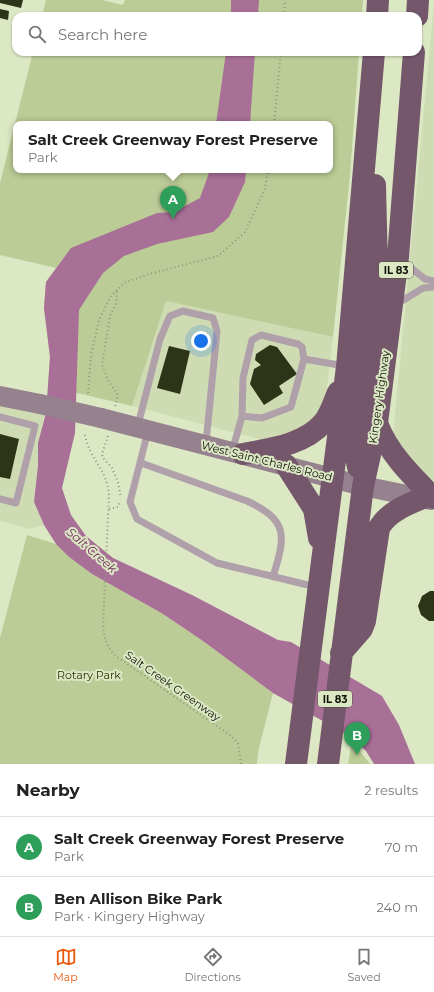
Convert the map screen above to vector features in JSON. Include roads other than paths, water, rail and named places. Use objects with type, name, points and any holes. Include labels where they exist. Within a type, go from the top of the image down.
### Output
[{"type":"highway","points":[[377,12],[378,0]]},
{"type":"highway","points":[[417,12],[418,0]]},
{"type":"highway","name":"IL 83","points":[[296,764],[322,557],[334,478],[346,372],[369,130],[374,56]]},
{"type":"highway","name":"Kingery Highway","points":[[328,764],[340,659],[363,486],[377,423],[392,308],[398,258],[414,56]]},
{"type":"highway","points":[[363,486],[356,457],[376,268],[375,175],[369,130]]},
{"type":"highway","points":[[237,453],[279,448],[312,433],[324,422],[346,372]]},
{"type":"highway","points":[[340,659],[362,629],[365,620],[379,528],[388,516],[404,506],[430,499],[383,438],[377,423]]},
{"type":"highway","points":[[286,465],[314,509],[322,557]]},
{"type":"main road","name":"West Saint Charles Road","points":[[0,396],[40,404],[108,411],[143,429],[363,486],[430,499]]},
{"type":"lane","points":[[398,258],[425,279],[434,281]]},
{"type":"lane","points":[[392,308],[423,288],[434,287]]},
{"type":"lane","points":[[206,445],[217,331],[213,318],[184,312],[170,316],[160,339],[143,429],[141,463],[130,502],[137,519],[217,563],[318,588]]},
{"type":"lane","points":[[237,453],[242,416],[243,378],[252,340],[261,336],[298,344],[304,350],[304,359],[291,407],[262,418],[242,416]]},
{"type":"lane","points":[[304,359],[346,372]]},
{"type":"lane","points":[[0,417],[35,426],[16,503],[0,499]]},
{"type":"lane","points":[[141,463],[247,501],[262,508],[277,524],[282,533],[282,546],[273,577]]},
{"type":"water","points":[[231,0],[259,0],[258,12],[231,12]]},
{"type":"water","points":[[225,56],[255,56],[250,121],[216,121]]},
{"type":"water","name":"Salt Creek","points":[[209,173],[246,173],[245,182],[229,217],[213,232],[157,244],[124,256],[103,273],[79,310],[75,433],[62,488],[71,515],[86,536],[113,558],[192,595],[278,640],[291,642],[382,696],[399,725],[415,764],[374,764],[366,751],[353,738],[273,693],[203,641],[163,614],[92,574],[69,557],[56,544],[44,525],[34,502],[38,465],[38,443],[46,413],[50,357],[44,308],[46,282],[71,248],[157,213],[174,212],[200,198]]},
{"type":"place","name":"Salt Creek Greenway Forest Preserve","points":[[173,219]]},
{"type":"place","name":"Ben Allison Bike Park","points":[[357,755]]},
{"type":"park label","name":"Rotary Park","points":[[89,675]]}]
